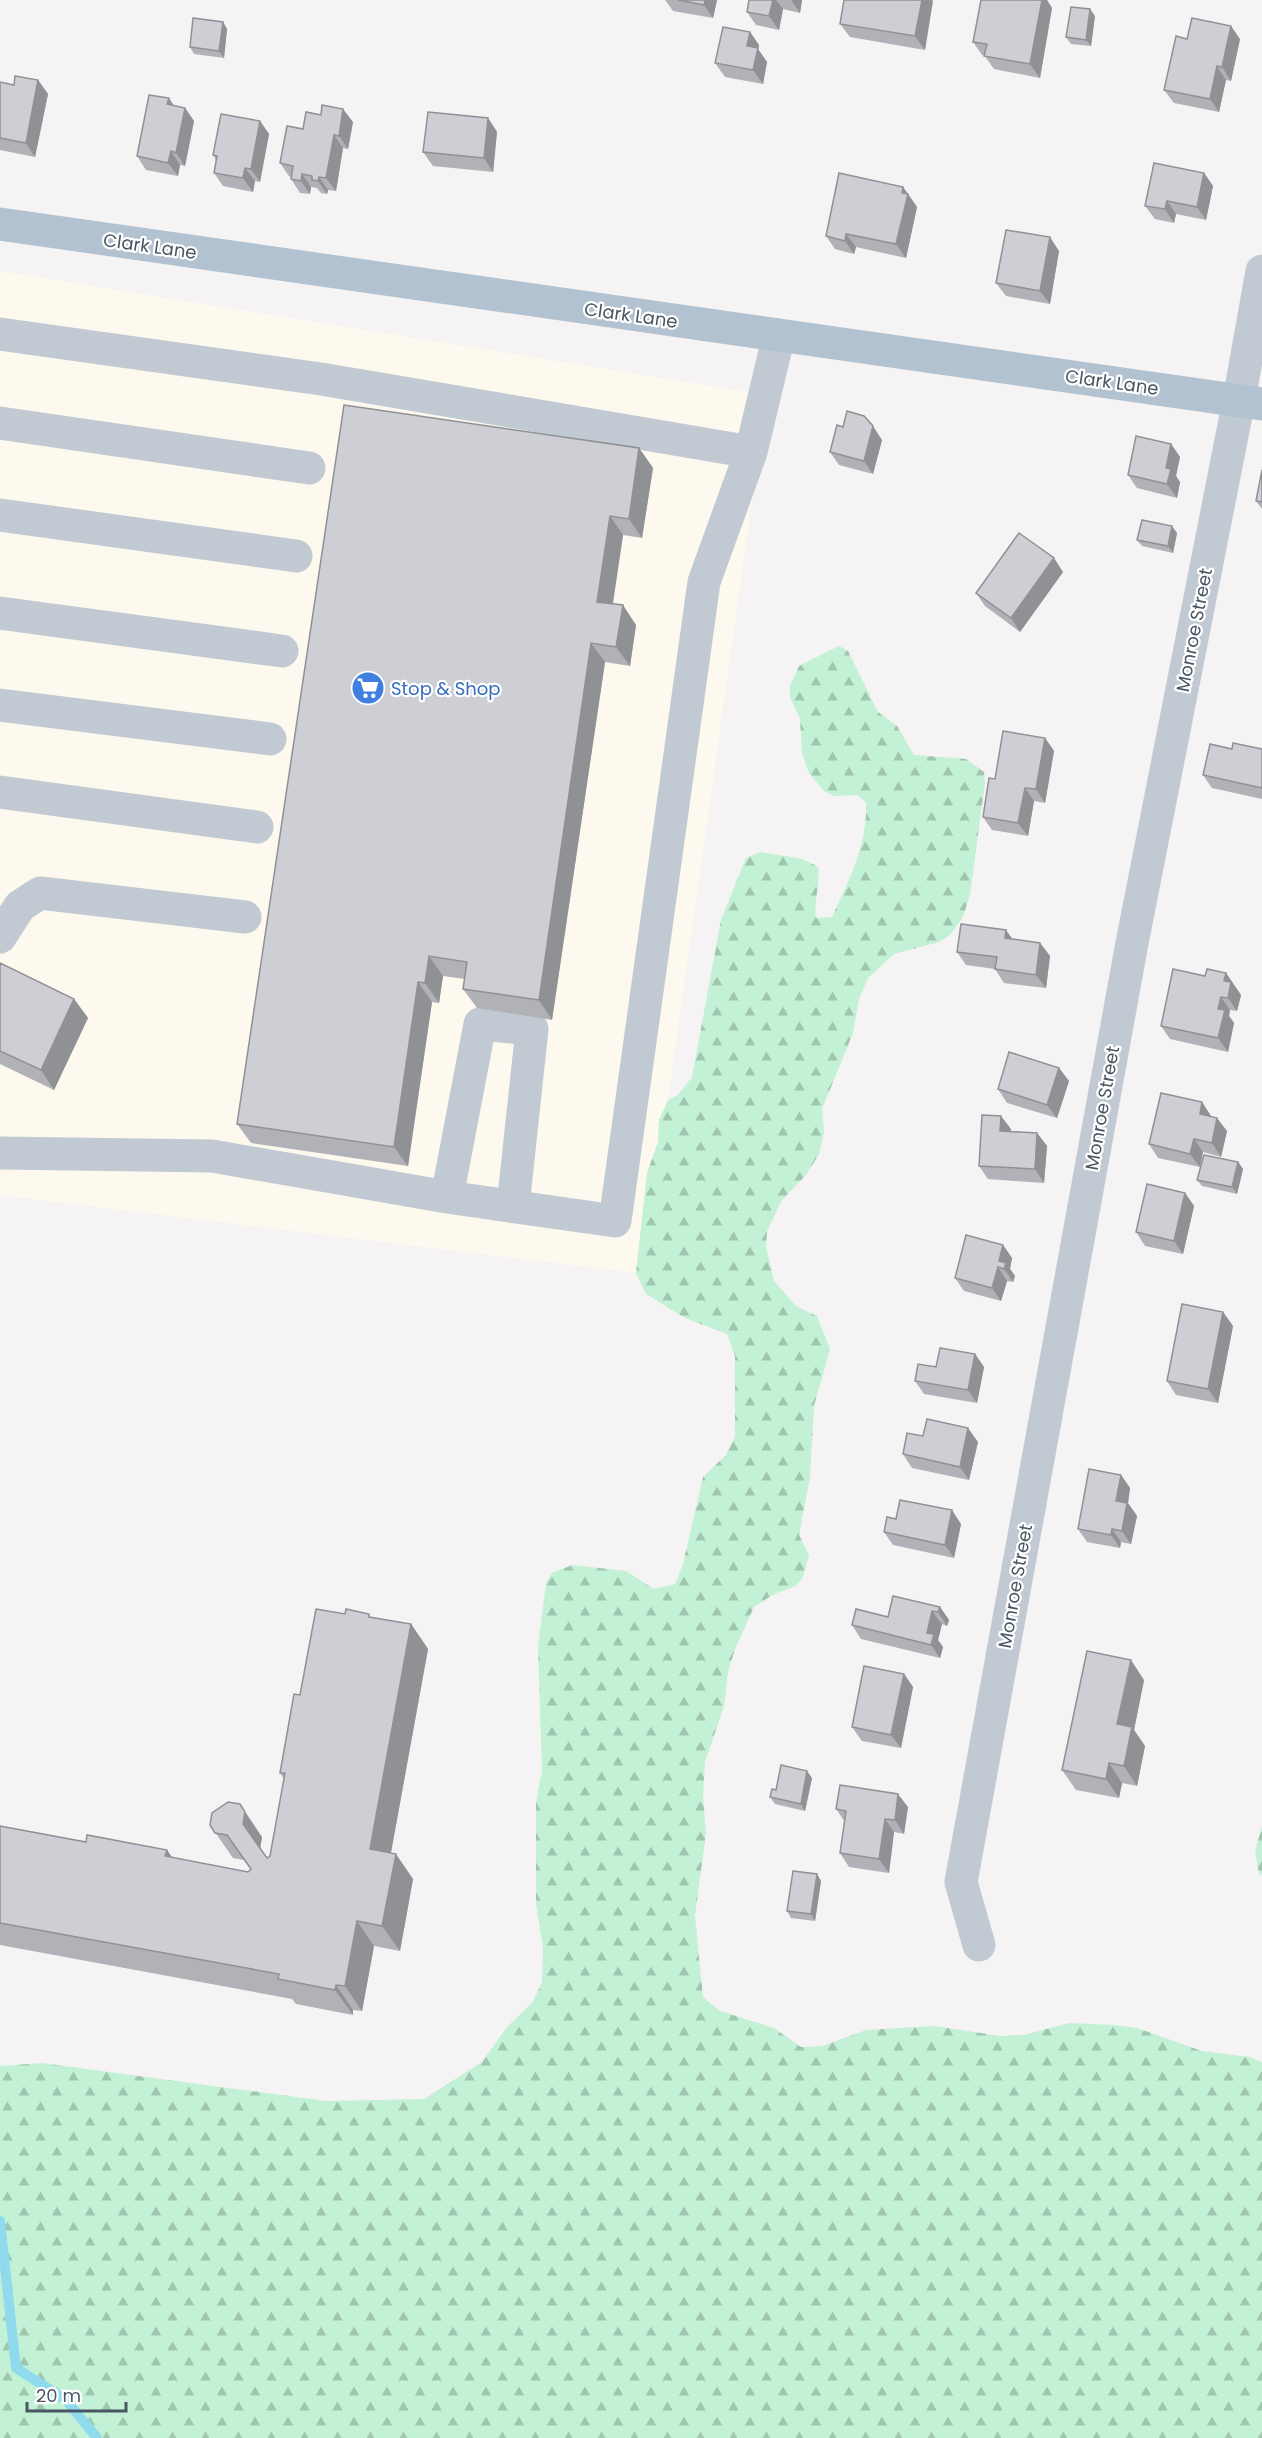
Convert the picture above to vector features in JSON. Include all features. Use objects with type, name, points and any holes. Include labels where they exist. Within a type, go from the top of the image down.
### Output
[{"type":"main road","name":"Clark Lane","points":[[0,225],[1251,402]]},
{"type":"street","name":"Monroe Street","points":[[979,1945],[961,1882],[1130,955],[1251,402],[1262,270]]},
{"type":"street","points":[[0,334],[321,379],[751,452]]},
{"type":"street","points":[[0,1153],[212,1156],[447,1197],[615,1221],[704,582],[751,452],[779,335]]},
{"type":"street","points":[[0,423],[309,468]]},
{"type":"street","points":[[0,515],[296,556]]},
{"type":"street","points":[[0,613],[282,651]]},
{"type":"street","points":[[0,705],[270,739]]},
{"type":"street","points":[[0,792],[257,827]]},
{"type":"street","points":[[0,937],[20,906],[40,893],[244,917]]},
{"type":"street","points":[[447,1197],[480,1024],[532,1029],[513,1206]]},
{"type":"shaded area","points":[[0,271],[767,395],[668,1100],[659,1120],[658,1142],[647,1173],[636,1273],[0,1195]]},
{"type":"green space","points":[[839,646],[848,651],[878,712],[897,726],[914,755],[966,759],[984,772],[985,783],[970,895],[963,917],[950,935],[939,942],[894,954],[868,978],[859,999],[853,1033],[822,1109],[824,1132],[819,1154],[806,1175],[782,1200],[767,1231],[766,1246],[774,1281],[796,1306],[817,1316],[830,1349],[814,1406],[810,1477],[799,1535],[809,1555],[803,1577],[796,1586],[774,1594],[754,1607],[735,1649],[728,1672],[724,1706],[705,1762],[703,1797],[706,1833],[695,1916],[703,1997],[720,2011],[774,2028],[801,2047],[823,2046],[866,2030],[934,2026],[1001,2036],[1024,2035],[1069,2023],[1137,2028],[1202,2051],[1249,2057],[1262,2062],[1262,2438],[0,2438],[0,2066],[42,2063],[326,2101],[424,2099],[482,2062],[507,2027],[532,2003],[542,1983],[543,1948],[536,1904],[536,1802],[542,1771],[538,1647],[546,1583],[552,1573],[572,1565],[626,1571],[654,1589],[675,1584],[683,1564],[703,1477],[726,1455],[735,1436],[735,1356],[727,1334],[685,1318],[646,1294],[636,1273],[647,1173],[658,1142],[659,1120],[668,1100],[678,1095],[692,1077],[721,920],[746,858],[760,852],[803,859],[818,867],[816,918],[832,917],[856,862],[864,833],[866,803],[858,795],[834,796],[824,791],[809,773],[802,753],[800,719],[790,697],[790,686],[799,666]]},
{"type":"green space","points":[[1262,1826],[1262,1875],[1259,1874],[1255,1851]]},
{"type":"building","points":[[678,0],[705,0],[704,5]]},
{"type":"building","points":[[749,0],[773,0],[769,16],[747,12]]},
{"type":"building","points":[[844,0],[922,0],[915,36],[840,24]]},
{"type":"building","points":[[981,0],[1042,0],[1030,64],[984,56],[987,44],[973,42]]},
{"type":"building","points":[[1071,7],[1090,9],[1086,40],[1066,37]]},
{"type":"building","points":[[193,18],[223,22],[219,51],[190,47]]},
{"type":"building","points":[[1192,18],[1231,26],[1222,67],[1217,66],[1210,99],[1164,90],[1176,36],[1187,39]]},
{"type":"building","points":[[723,27],[750,32],[747,46],[758,48],[753,70],[715,63]]},
{"type":"building","points":[[15,76],[38,80],[26,143],[0,138],[0,82],[14,85]]},
{"type":"building","points":[[149,95],[169,98],[167,104],[185,108],[176,153],[171,151],[168,163],[137,156]]},
{"type":"building","points":[[322,105],[343,109],[339,136],[334,135],[326,178],[319,177],[318,181],[312,180],[312,176],[302,174],[301,181],[291,179],[293,166],[280,163],[287,126],[303,129],[306,112],[321,115]]},
{"type":"building","points":[[428,112],[488,118],[484,158],[423,152]]},
{"type":"building","points":[[221,114],[260,121],[251,169],[245,168],[243,178],[214,173],[217,156],[213,155]]},
{"type":"building","points":[[1154,163],[1204,173],[1197,207],[1167,201],[1165,209],[1145,206]]},
{"type":"building","points":[[839,173],[903,187],[902,193],[908,194],[896,244],[846,234],[845,241],[826,236]]},
{"type":"building","points":[[1006,230],[1050,237],[1040,291],[996,283]]},
{"type":"building","points":[[344,405],[639,448],[629,519],[610,516],[597,602],[623,605],[616,647],[591,643],[539,1000],[463,989],[467,962],[429,956],[425,983],[418,982],[394,1147],[237,1124]]},
{"type":"building","points":[[847,411],[864,416],[873,426],[864,461],[830,452],[837,425],[843,427]]},
{"type":"building","points":[[1136,436],[1171,444],[1166,468],[1171,469],[1167,484],[1128,475]]},
{"type":"building","points":[[1262,470],[1262,502],[1256,501]]},
{"type":"building","points":[[1142,520],[1172,526],[1168,546],[1137,540]]},
{"type":"building","points":[[1019,533],[1054,558],[1011,618],[976,593]]},
{"type":"building","points":[[1003,731],[1045,738],[1036,789],[1025,788],[1018,823],[983,817],[989,778],[995,779]]},
{"type":"building","points":[[1233,743],[1262,749],[1262,788],[1203,775],[1210,744],[1232,749]]},
{"type":"building","points":[[961,924],[1006,930],[1005,938],[1040,943],[1036,975],[995,969],[997,957],[957,952]]},
{"type":"building","points":[[0,963],[74,999],[41,1070],[0,1051]]},
{"type":"building","points":[[1173,969],[1205,976],[1207,969],[1226,973],[1224,981],[1231,982],[1228,998],[1221,997],[1218,1009],[1225,1010],[1218,1038],[1161,1026]]},
{"type":"building","points":[[1009,1052],[1059,1068],[1047,1105],[998,1089]]},
{"type":"building","points":[[1161,1093],[1202,1102],[1200,1114],[1217,1118],[1212,1143],[1194,1139],[1190,1154],[1149,1144]]},
{"type":"building","points":[[982,1115],[1001,1116],[1000,1131],[1037,1133],[1035,1169],[979,1166]]},
{"type":"building","points":[[1204,1155],[1238,1162],[1232,1187],[1197,1180]]},
{"type":"building","points":[[1147,1184],[1185,1193],[1174,1241],[1136,1232]]},
{"type":"building","points":[[966,1235],[1003,1245],[999,1261],[1006,1263],[1004,1269],[998,1267],[992,1288],[955,1278]]},
{"type":"building","points":[[1182,1304],[1223,1312],[1208,1389],[1167,1381]]},
{"type":"building","points":[[940,1348],[975,1354],[968,1390],[915,1381],[918,1364],[936,1367]]},
{"type":"building","points":[[927,1419],[968,1428],[960,1467],[903,1454],[907,1433],[923,1436]]},
{"type":"building","points":[[1089,1469],[1121,1475],[1116,1501],[1127,1503],[1122,1531],[1112,1529],[1111,1535],[1078,1529]]},
{"type":"building","points":[[900,1500],[952,1510],[945,1545],[884,1532],[887,1517],[896,1519]]},
{"type":"building","points":[[893,1596],[940,1607],[938,1612],[932,1611],[927,1633],[934,1634],[931,1645],[852,1625],[856,1609],[888,1617]]},
{"type":"building","points":[[316,1609],[345,1614],[346,1609],[369,1614],[369,1617],[411,1624],[370,1849],[396,1854],[382,1926],[357,1921],[345,1986],[336,1985],[335,1990],[278,1979],[279,1974],[0,1923],[0,1826],[86,1842],[87,1835],[167,1850],[165,1856],[248,1872],[251,1869],[227,1835],[215,1833],[210,1825],[212,1813],[228,1802],[240,1804],[245,1812],[243,1824],[267,1858],[270,1856],[285,1773],[280,1773],[294,1694],[300,1695]]},
{"type":"building","points":[[1087,1651],[1131,1660],[1117,1724],[1132,1727],[1124,1766],[1109,1763],[1106,1779],[1062,1770]]},
{"type":"building","points":[[864,1666],[904,1674],[891,1735],[852,1727]]},
{"type":"building","points":[[781,1765],[807,1771],[801,1804],[770,1797],[772,1789],[776,1790]]},
{"type":"building","points":[[840,1785],[898,1794],[895,1820],[885,1819],[879,1859],[840,1853],[846,1811],[836,1809]]},
{"type":"building","points":[[793,1871],[817,1874],[811,1914],[787,1911]]},
{"type":"waterway","points":[[0,2221],[16,2368],[66,2400],[97,2438]]},
{"type":"place","name":"Stop & Shop","points":[[368,688]]}]
